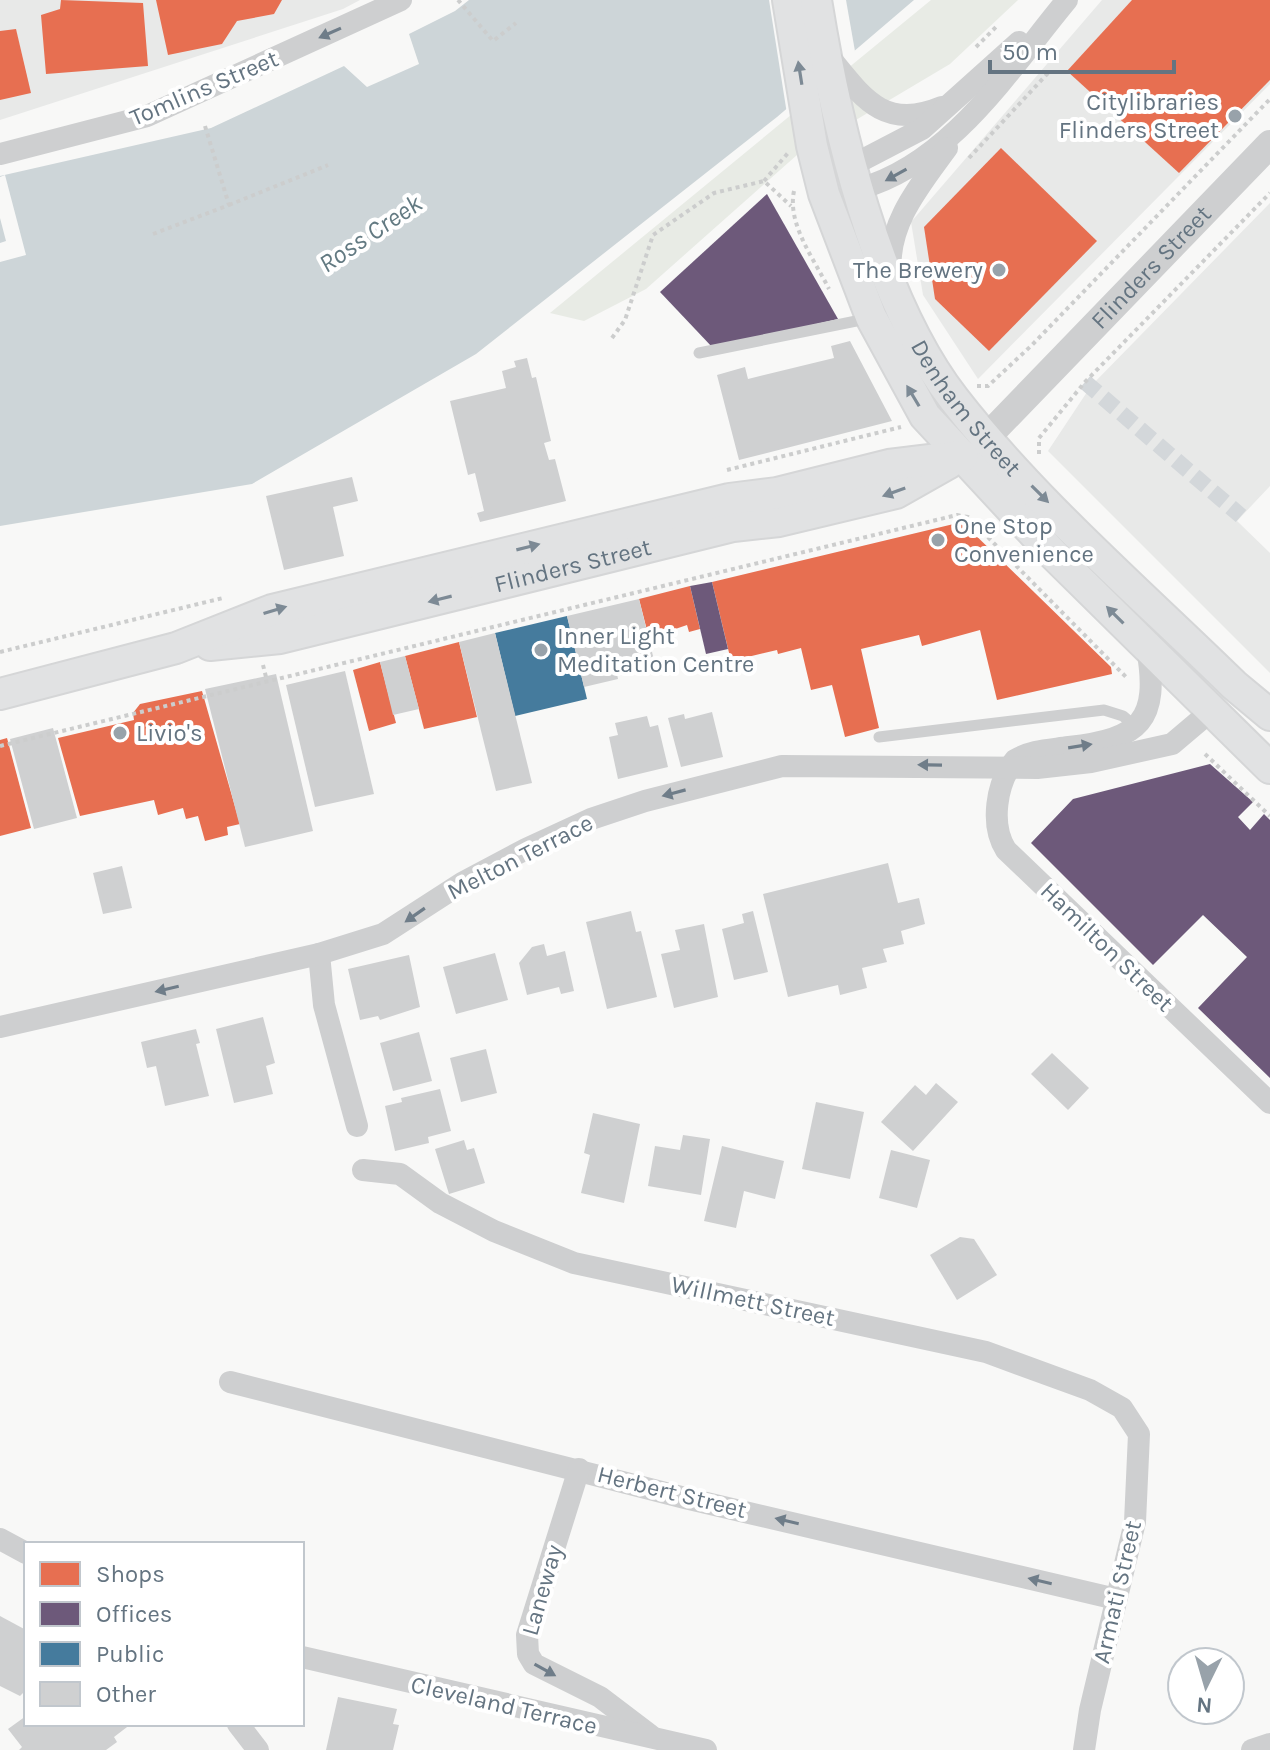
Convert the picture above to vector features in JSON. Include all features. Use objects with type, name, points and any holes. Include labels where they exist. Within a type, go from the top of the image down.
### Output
[{"type":"main road","name":"Denham Street","points":[[788,0],[800,150],[822,187],[871,317],[925,416],[1147,648],[1270,768]]},
{"type":"main road","name":"Denham Street","points":[[816,0],[840,129],[855,178],[892,287],[946,388],[1020,474],[1234,685],[1270,715]]},
{"type":"main road","points":[[822,187],[855,178]]},
{"type":"main road","name":"Flinders Street","points":[[10,689],[176,648],[272,610],[521,549],[729,499],[777,493],[889,465],[963,456],[987,437]]},
{"type":"main road","points":[[1211,711],[1234,685]]},
{"type":"street","name":"Tomlins Street","points":[[0,154],[147,116],[401,0]]},
{"type":"street","points":[[855,178],[910,137],[1066,0]]},
{"type":"street","points":[[892,287],[893,242],[908,202],[969,118],[1066,0]]},
{"type":"street","points":[[824,51],[865,100],[881,111],[923,113],[947,105]]},
{"type":"street","points":[[855,178],[905,172],[969,118]]},
{"type":"street","name":"Flinders Street","points":[[987,437],[1270,144]]},
{"type":"street","points":[[1144,752],[1137,728],[1148,711],[1152,690],[1147,648]]},
{"type":"street","name":"Melton Terrace","points":[[0,1027],[319,954],[400,926],[462,883],[559,832],[659,797],[782,766],[846,763],[1008,768],[1057,766],[1144,752],[1181,739],[1211,711]]},
{"type":"street","name":"Melton Terrace","points":[[1008,768],[1031,752],[1098,743],[1137,728]]},
{"type":"street","name":"Hamilton Street","points":[[1008,768],[1001,791],[997,825],[1006,850],[1270,1103]]},
{"type":"street","points":[[319,954],[324,1005],[357,1126]]},
{"type":"street","name":"Willmett Street","points":[[363,1170],[400,1174],[440,1203],[481,1224],[574,1263],[986,1352],[1108,1398],[1133,1421],[1139,1434]]},
{"type":"street","name":"Herbert Street","points":[[230,1382],[365,1419],[579,1469],[685,1498],[1116,1599]]},
{"type":"street","name":"Armati Street","points":[[1084,1750],[1090,1710],[1135,1522],[1139,1434]]},
{"type":"street","name":"Laneway","points":[[579,1469],[527,1635],[528,1654],[540,1668],[600,1697],[656,1740]]},
{"type":"street","points":[[0,1539],[24,1552]]},
{"type":"street","name":"Cleveland Terrace","points":[[304,1657],[706,1750]]},
{"type":"street","points":[[240,1726],[258,1750]]},
{"type":"street","points":[[1252,1750],[1270,1744]]},
{"type":"lane","points":[[699,353],[871,317]]},
{"type":"lane","points":[[879,737],[1104,710],[1123,716],[1137,728]]},
{"type":"path","points":[[458,0],[493,41],[516,23]]},
{"type":"path","points":[[975,47],[997,26]]},
{"type":"path","points":[[960,167],[1049,72]]},
{"type":"path","points":[[988,386],[1032,345],[1270,99]]},
{"type":"path","points":[[205,126],[229,205]]},
{"type":"path","points":[[612,338],[625,320],[653,235],[714,193],[764,181],[800,150]]},
{"type":"path","points":[[153,234],[328,165]]},
{"type":"path","points":[[764,181],[791,206]]},
{"type":"path","points":[[1039,454],[1039,438],[1085,382],[1270,193]]},
{"type":"path","points":[[0,746],[957,515],[968,517],[1127,678]]},
{"type":"path","points":[[1205,754],[1270,816]]},
{"type":"shaded area","points":[[0,0],[360,0],[343,9],[0,120]]},
{"type":"shaded area","points":[[931,0],[1018,0],[950,64],[797,155],[646,289],[584,321],[550,313]]},
{"type":"shaded area","points":[[1102,0],[1270,0],[1270,84],[978,379],[923,295],[911,222]]},
{"type":"shaded area","points":[[1270,203],[1270,486],[1237,521],[1270,553],[1270,673],[1048,451],[1091,386]]},
{"type":"water","name":"Ross Creek","points":[[469,0],[914,0],[777,117],[476,354],[252,484],[0,526],[0,176],[211,128],[344,66],[367,87],[419,64],[409,34],[455,11]]},
{"type":"pier","points":[[769,0],[846,0],[856,57],[787,114]]},
{"type":"pier","points":[[5,175],[26,255],[0,262],[0,243],[6,241],[0,218],[0,177]]},
{"type":"building: Shops","points":[[61,0],[143,3],[148,66],[46,74],[41,15],[60,9]]},
{"type":"building: Shops","points":[[156,0],[282,0],[274,14],[237,21],[222,44],[168,55]]},
{"type":"building: Shops","points":[[1132,0],[1270,0],[1270,80],[1179,173],[1067,71]]},
{"type":"building: Shops","points":[[16,29],[31,93],[0,100],[0,31]]},
{"type":"building: Shops","name":"The Brewery","points":[[1001,148],[1097,241],[989,351],[935,299],[924,227]]},
{"type":"building: Shops","points":[[962,522],[1111,667],[1112,674],[997,700],[980,630],[922,646],[919,635],[861,649],[879,728],[845,737],[832,685],[811,690],[801,648],[778,654],[777,650],[731,661],[712,582]]},
{"type":"building: Shops","points":[[690,586],[700,629],[689,632],[687,625],[649,638],[639,599]]},
{"type":"building: Shops","points":[[459,642],[477,717],[424,729],[405,656]]},
{"type":"building: Shops","points":[[380,662],[396,723],[369,731],[353,670]]},
{"type":"building: Shops","points":[[202,691],[240,824],[227,827],[228,835],[205,841],[198,816],[186,819],[183,808],[158,815],[154,800],[80,816],[58,738],[134,720],[133,713],[140,704]]},
{"type":"building: Shops","points":[[7,738],[31,828],[0,836],[0,740]]},
{"type":"building: Offices","points":[[767,194],[838,319],[713,348],[660,292]]},
{"type":"building: Offices","points":[[712,582],[728,649],[706,654],[690,586]]},
{"type":"building: Offices","points":[[1210,764],[1253,802],[1238,817],[1250,830],[1264,814],[1270,820],[1270,1078],[1198,1008],[1247,957],[1203,915],[1153,965],[1031,843],[1073,799]]},
{"type":"building: Public","points":[[567,616],[587,699],[515,716],[495,633]]},
{"type":"building: Other","points":[[850,341],[892,421],[739,460],[717,375],[745,367],[748,379],[834,358],[831,346]]},
{"type":"building: Other","points":[[527,358],[532,378],[536,377],[551,441],[544,443],[549,460],[555,459],[566,501],[480,522],[477,513],[484,511],[475,473],[468,475],[450,401],[506,388],[502,371],[516,367],[514,361]]},
{"type":"building: Other","points":[[352,477],[358,501],[333,507],[344,556],[284,570],[266,496]]},
{"type":"building: Other","points":[[639,599],[654,660],[616,669],[618,679],[584,687],[567,616]]},
{"type":"building: Other","points":[[495,633],[532,783],[496,791],[459,642]]},
{"type":"building: Other","points":[[405,656],[419,709],[393,715],[380,662]]},
{"type":"building: Other","points":[[345,671],[374,794],[315,807],[286,685]]},
{"type":"building: Other","points":[[276,674],[313,831],[245,847],[205,689]]},
{"type":"building: Other","points":[[712,712],[723,757],[681,767],[668,718],[684,714],[685,719]]},
{"type":"building: Other","points":[[647,716],[650,727],[658,725],[668,767],[618,779],[609,737],[618,735],[615,723]]},
{"type":"building: Other","points":[[53,728],[77,818],[34,829],[10,739]]},
{"type":"building: Other","points":[[888,863],[898,903],[919,898],[925,924],[901,931],[904,944],[883,949],[887,962],[862,968],[867,988],[840,995],[838,985],[788,997],[763,894]]},
{"type":"building: Other","points":[[122,866],[132,908],[103,914],[93,873]]},
{"type":"building: Other","points":[[631,911],[636,932],[641,931],[657,997],[607,1009],[586,922]]},
{"type":"building: Other","points":[[753,911],[768,972],[734,980],[722,929],[744,923],[742,914]]},
{"type":"building: Other","points":[[704,924],[718,997],[674,1008],[661,954],[680,950],[675,930]]},
{"type":"building: Other","points":[[544,944],[547,956],[565,951],[574,991],[561,994],[559,987],[527,995],[519,963],[532,947]]},
{"type":"building: Other","points":[[495,953],[508,1000],[456,1014],[443,967]]},
{"type":"building: Other","points":[[409,955],[420,1007],[380,1020],[378,1016],[360,1020],[348,969]]},
{"type":"building: Other","points":[[263,1017],[275,1063],[266,1066],[273,1094],[234,1103],[216,1029]]},
{"type":"building: Other","points":[[196,1029],[200,1043],[196,1044],[209,1096],[165,1106],[156,1066],[147,1068],[141,1042]]},
{"type":"building: Other","points":[[419,1032],[432,1081],[393,1091],[380,1043]]},
{"type":"building: Other","points":[[486,1049],[497,1093],[461,1102],[450,1058]]},
{"type":"building: Other","points":[[1052,1053],[1089,1088],[1068,1110],[1031,1074]]},
{"type":"building: Other","points":[[936,1083],[958,1102],[913,1151],[881,1122],[915,1085],[926,1095]]},
{"type":"building: Other","points":[[440,1089],[451,1131],[428,1137],[429,1143],[395,1151],[385,1106],[402,1102],[401,1098]]},
{"type":"building: Other","points":[[816,1102],[864,1112],[850,1179],[802,1169]]},
{"type":"building: Other","points":[[593,1113],[640,1124],[624,1203],[581,1193],[590,1155],[584,1153]]},
{"type":"building: Other","points":[[683,1135],[710,1139],[701,1195],[648,1186],[655,1146],[680,1150]]},
{"type":"building: Other","points":[[464,1140],[467,1150],[474,1148],[485,1183],[449,1194],[435,1149]]},
{"type":"building: Other","points":[[722,1146],[784,1161],[775,1199],[744,1191],[736,1228],[704,1221]]},
{"type":"building: Other","points":[[891,1150],[930,1160],[917,1208],[879,1198]]},
{"type":"building: Other","points":[[960,1237],[974,1239],[997,1275],[957,1300],[930,1255]]},
{"type":"building: Other","points":[[0,1616],[24,1629],[24,1692],[20,1696],[0,1686]]},
{"type":"building: Other","points":[[338,1697],[397,1709],[393,1724],[399,1725],[393,1750],[326,1750]]},
{"type":"building: Other","points":[[24,1717],[24,1726],[128,1726],[114,1737],[117,1742],[106,1750],[19,1750],[22,1747],[8,1729]]},
{"type":"tunnel","points":[[1085,382],[1241,516]]},
{"type":"place","name":"Citylibraries Flinders Street","points":[[1235,116]]},
{"type":"place","name":"The Brewery","points":[[999,270]]},
{"type":"place","name":"One Stop Convenience","points":[[938,540]]},
{"type":"place","name":"Inner Light Meditation Centre","points":[[541,650]]},
{"type":"place","name":"Livio's","points":[[120,733]]}]
